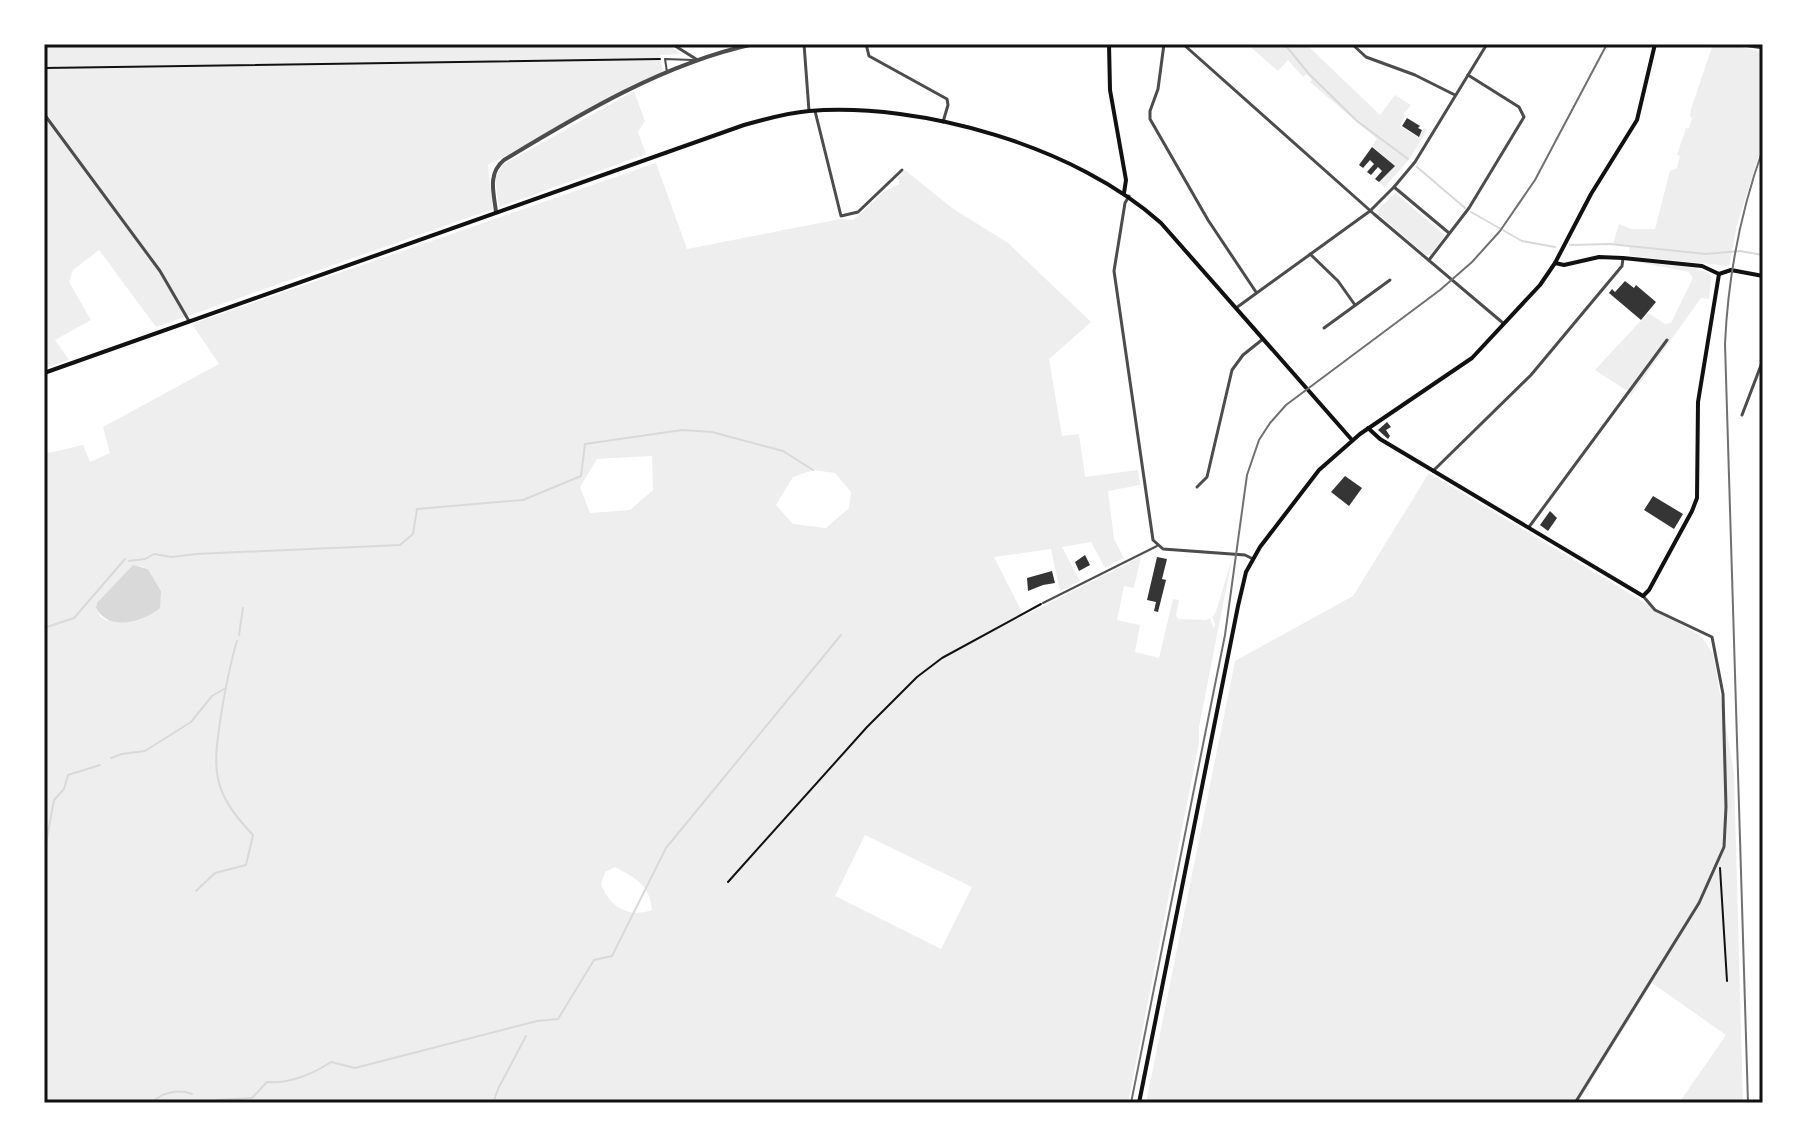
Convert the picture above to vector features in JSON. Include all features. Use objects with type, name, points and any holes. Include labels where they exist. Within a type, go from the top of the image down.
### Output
[{"type":"main road","points":[[1109,44],[1109,81],[1126,194]]},
{"type":"main road","points":[[1139,1103],[1238,606],[1253,559],[1309,482],[1352,440],[1460,368],[1505,325],[1540,285],[1637,120],[1655,44]]},
{"type":"main road","points":[[44,373],[744,125],[812,111],[888,113],[943,122],[1016,143],[1066,162],[1126,194],[1161,223],[1352,440]]},
{"type":"main road","points":[[1555,263],[1564,265],[1599,257],[1623,258],[1693,265],[1710,268],[1719,274]]},
{"type":"main road","points":[[1719,274],[1731,270],[1763,276]]},
{"type":"main road","points":[[1368,428],[1377,437],[1643,596],[1697,498],[1698,402],[1719,274]]},
{"type":"street","points":[[672,44],[699,61]]},
{"type":"street","points":[[496,212],[494,170],[504,160],[594,110],[668,74],[754,44]]},
{"type":"street","points":[[804,44],[812,111],[841,216],[858,212],[902,170]]},
{"type":"street","points":[[866,44],[869,56],[947,99],[943,122]]},
{"type":"street","points":[[1164,44],[1158,89],[1150,114],[1208,220],[1257,293]]},
{"type":"street","points":[[1183,44],[1370,211],[1505,325]]},
{"type":"street","points":[[1352,44],[1366,57],[1415,75],[1456,96]]},
{"type":"street","points":[[1236,308],[1370,211],[1394,187],[1413,164],[1487,44]]},
{"type":"street","points":[[1737,44],[1763,48]]},
{"type":"street","points":[[1429,261],[1468,210],[1524,117],[1519,107],[1468,75]]},
{"type":"street","points":[[44,114],[160,271],[189,321]]},
{"type":"street","points":[[1394,187],[1449,234]]},
{"type":"street","points":[[1126,194],[1114,271],[1151,527],[1157,546],[1169,551],[1245,555],[1253,559]]},
{"type":"street","points":[[1310,254],[1338,281],[1355,305]]},
{"type":"street","points":[[1433,471],[1541,364],[1622,266],[1623,258]]},
{"type":"street","points":[[1324,328],[1390,280]]},
{"type":"street","points":[[1197,487],[1207,477],[1232,370],[1243,355],[1263,339]]},
{"type":"street","points":[[1529,527],[1667,340]]},
{"type":"street","points":[[1742,415],[1763,360]]},
{"type":"street","points":[[1575,1103],[1699,903],[1720,858],[1726,835],[1723,694],[1716,647],[1707,633],[1655,610],[1643,596]]},
{"type":"lane","points":[[668,74],[665,59],[699,61]]},
{"type":"lane","points":[[1043,603],[1157,546]]},
{"type":"path","points":[[44,68],[665,59]]},
{"type":"path","points":[[728,882],[867,727],[917,677],[942,658],[1043,603]]},
{"type":"path","points":[[1720,858],[1727,981]]},
{"type":"shaded area","points":[[44,44],[668,44],[681,54],[660,55],[663,72],[488,165],[493,209],[156,327],[99,250],[73,270],[69,282],[91,320],[55,340],[69,360],[44,368]]},
{"type":"shaded area","points":[[1247,44],[1306,44],[1380,115],[1395,95],[1411,105],[1403,114],[1405,116],[1400,126],[1418,137],[1424,128],[1427,130],[1410,158],[1385,187],[1379,182],[1395,166],[1372,146],[1377,139],[1310,82],[1312,80],[1307,74],[1303,77],[1288,60],[1278,71]]},
{"type":"shaded area","points":[[1713,44],[1763,52],[1763,142],[1737,225],[1729,266],[1630,256],[1629,245],[1613,244],[1619,224],[1631,229],[1655,229],[1670,171],[1677,168],[1680,156],[1677,155],[1686,128],[1689,128],[1691,109]]},
{"type":"shaded area","points":[[634,91],[645,121],[638,132],[646,154],[499,207],[495,179],[502,165]]},
{"type":"shaded area","points":[[656,163],[687,249],[840,219],[853,220],[884,192],[899,184],[898,177],[905,170],[952,208],[1008,243],[1091,322],[1049,359],[1062,436],[1079,434],[1085,477],[1138,470],[1140,485],[1108,491],[1114,539],[1124,558],[1105,568],[1091,542],[1062,547],[1080,581],[1060,591],[1051,549],[994,557],[1024,616],[1141,557],[1134,588],[1124,586],[1117,620],[1140,625],[1135,652],[1159,658],[1173,599],[1179,600],[1176,616],[1179,619],[1210,618],[1214,629],[1212,617],[1232,559],[1128,1103],[44,1103],[44,454],[83,445],[90,462],[110,453],[103,427],[219,364],[192,324]],"holes":[[[652,456],[653,490],[630,510],[590,513],[580,487],[597,459]],[[813,470],[835,473],[851,492],[849,508],[826,528],[793,524],[776,505],[793,477]],[[141,566],[148,569],[161,591],[107,621],[96,608]],[[865,835],[972,887],[941,949],[835,896]],[[615,867],[645,888],[652,910],[636,913],[621,909],[601,884],[605,872]]]},
{"type":"shaded area","points":[[1395,193],[1445,235],[1431,255],[1426,255],[1379,215],[1378,210]]},
{"type":"shaded area","points":[[1632,261],[1698,268],[1696,270],[1708,272],[1711,277],[1709,299],[1701,298],[1632,394],[1595,370],[1648,313],[1665,324],[1671,323],[1693,278],[1689,272]]},
{"type":"shaded area","points":[[1429,473],[1702,637],[1713,654],[1734,773],[1743,1103],[1679,1103],[1726,1035],[1652,983],[1578,1103],[1146,1103],[1235,661],[1353,596]]},
{"type":"shaded area","points":[[133,565],[148,569],[161,591],[160,608],[136,620],[109,620],[96,608],[97,603]]},
{"type":"building","points":[[1407,118],[1420,126],[1419,137],[1402,126]]},
{"type":"building","points":[[1372,147],[1395,166],[1379,182],[1375,179],[1382,171],[1378,167],[1371,175],[1367,172],[1374,164],[1370,160],[1363,168],[1359,165]]},
{"type":"building","points":[[1625,281],[1634,288],[1636,285],[1656,302],[1641,320],[1609,293],[1612,289],[1615,292]]},
{"type":"building","points":[[1387,422],[1391,427],[1386,430],[1390,436],[1388,439],[1378,430]]},
{"type":"building","points":[[1345,476],[1362,488],[1349,506],[1331,492]]},
{"type":"building","points":[[1653,496],[1683,514],[1674,529],[1644,510]]},
{"type":"building","points":[[1550,511],[1557,518],[1548,531],[1540,525]]},
{"type":"building","points":[[1085,555],[1090,565],[1079,571],[1075,562]]},
{"type":"building","points":[[1157,557],[1167,559],[1162,579],[1166,580],[1158,612],[1154,611],[1156,602],[1147,600]]},
{"type":"building","points":[[1052,571],[1055,583],[1028,591],[1027,578]]},
{"type":"waterway","points":[[1279,44],[1287,47],[1309,74],[1357,121],[1408,159]]},
{"type":"waterway","points":[[1417,167],[1465,208]]},
{"type":"waterway","points":[[1471,212],[1522,241],[1555,247]]},
{"type":"waterway","points":[[1570,245],[1610,244],[1706,254],[1740,251],[1763,255]]},
{"type":"waterway","points":[[129,561],[154,554],[172,557],[400,545],[413,534],[417,509],[523,500],[581,476],[585,444],[682,430],[712,432],[783,451],[813,470]]},
{"type":"waterway","points":[[44,628],[74,618],[125,559]]},
{"type":"waterway","points":[[239,635],[243,608]]},
{"type":"waterway","points":[[217,1100],[252,1098],[267,1082],[300,1077],[331,1062],[355,1068],[537,1021],[558,1019],[594,960],[612,956],[666,848],[841,635]]},
{"type":"waterway","points":[[196,891],[215,873],[246,865],[253,835],[228,804],[221,790],[216,763],[222,709],[237,641]]},
{"type":"waterway","points":[[111,758],[145,751],[191,722],[212,696],[226,688]]},
{"type":"waterway","points":[[44,854],[54,800],[64,789],[68,775],[100,765]]},
{"type":"waterway","points":[[493,1103],[526,1036]]},
{"type":"waterway","points":[[152,1103],[170,1092],[192,1094]]},
{"type":"tram line","points":[[1131,1103],[1225,635],[1247,475],[1259,440],[1286,405],[1440,290],[1472,262],[1500,231],[1535,180],[1607,44]]},
{"type":"railway","points":[[1748,1103],[1725,344],[1736,245],[1763,149]]}]
